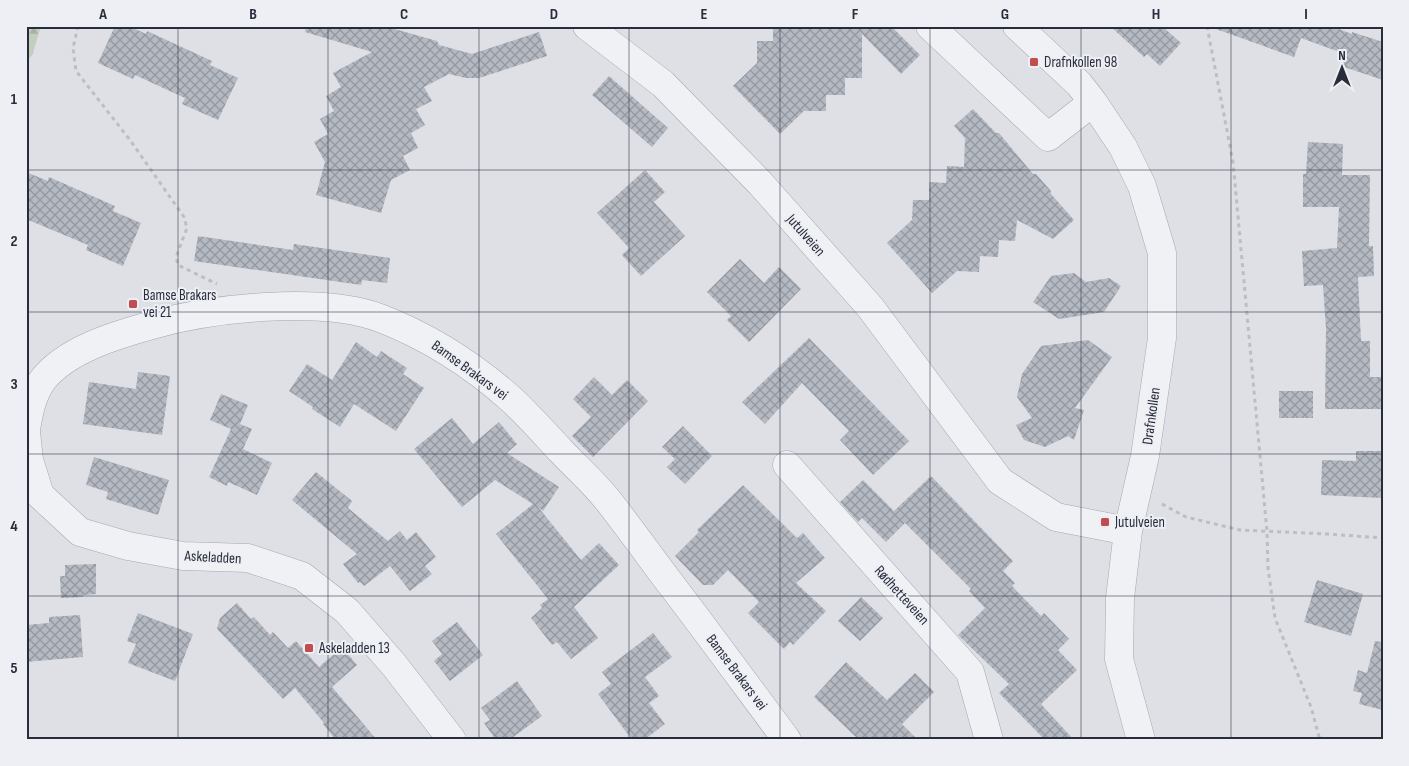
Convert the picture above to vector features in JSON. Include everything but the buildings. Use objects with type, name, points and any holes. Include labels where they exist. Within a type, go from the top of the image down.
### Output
[{"type":"street","name":"Jutulveien","points":[[587,26],[663,84],[760,183],[870,307],[1000,481],[1056,517],[1128,530]]},
{"type":"street","points":[[930,26],[1048,137],[1094,102]]},
{"type":"street","name":"Drafnkollen","points":[[1017,26],[1079,84],[1094,102],[1123,147],[1142,186],[1162,253],[1162,338],[1145,456],[1128,530],[1120,598],[1118,659],[1141,740]]},
{"type":"street","name":"Bamse Brakars vei","points":[[27,422],[41,382],[58,366],[82,350],[124,333],[162,322],[214,313],[297,306],[343,310],[379,318],[426,339],[472,369],[513,401],[605,497],[787,740]]},
{"type":"street","name":"Askeladden","points":[[27,422],[29,460],[40,495],[80,532],[128,546],[183,556],[248,558],[302,576],[347,611],[394,665],[452,740]]},
{"type":"street","name":"Rødhetteveien","points":[[787,465],[970,672],[989,740]]},
{"type":"path","points":[[78,26],[73,48],[76,71],[130,140],[184,217],[187,228],[176,257],[178,265],[238,295],[248,309]]},
{"type":"path","points":[[1207,26],[1233,162],[1267,532],[1268,568],[1275,618],[1311,707],[1320,740]]},
{"type":"path","points":[[1137,490],[1186,517],[1240,530],[1383,538]]},
{"type":"green space","points":[[26,26],[41,26],[33,53],[26,63]]},
{"type":"place","name":"Drafnkollen 98","points":[[1034,62]]},
{"type":"place","name":"Bamse Brakars vei 21","points":[[133,304]]},
{"type":"place","name":"Jutulveien","points":[[1105,522]]},
{"type":"place","name":"Askeladden 13","points":[[309,648]]}]
